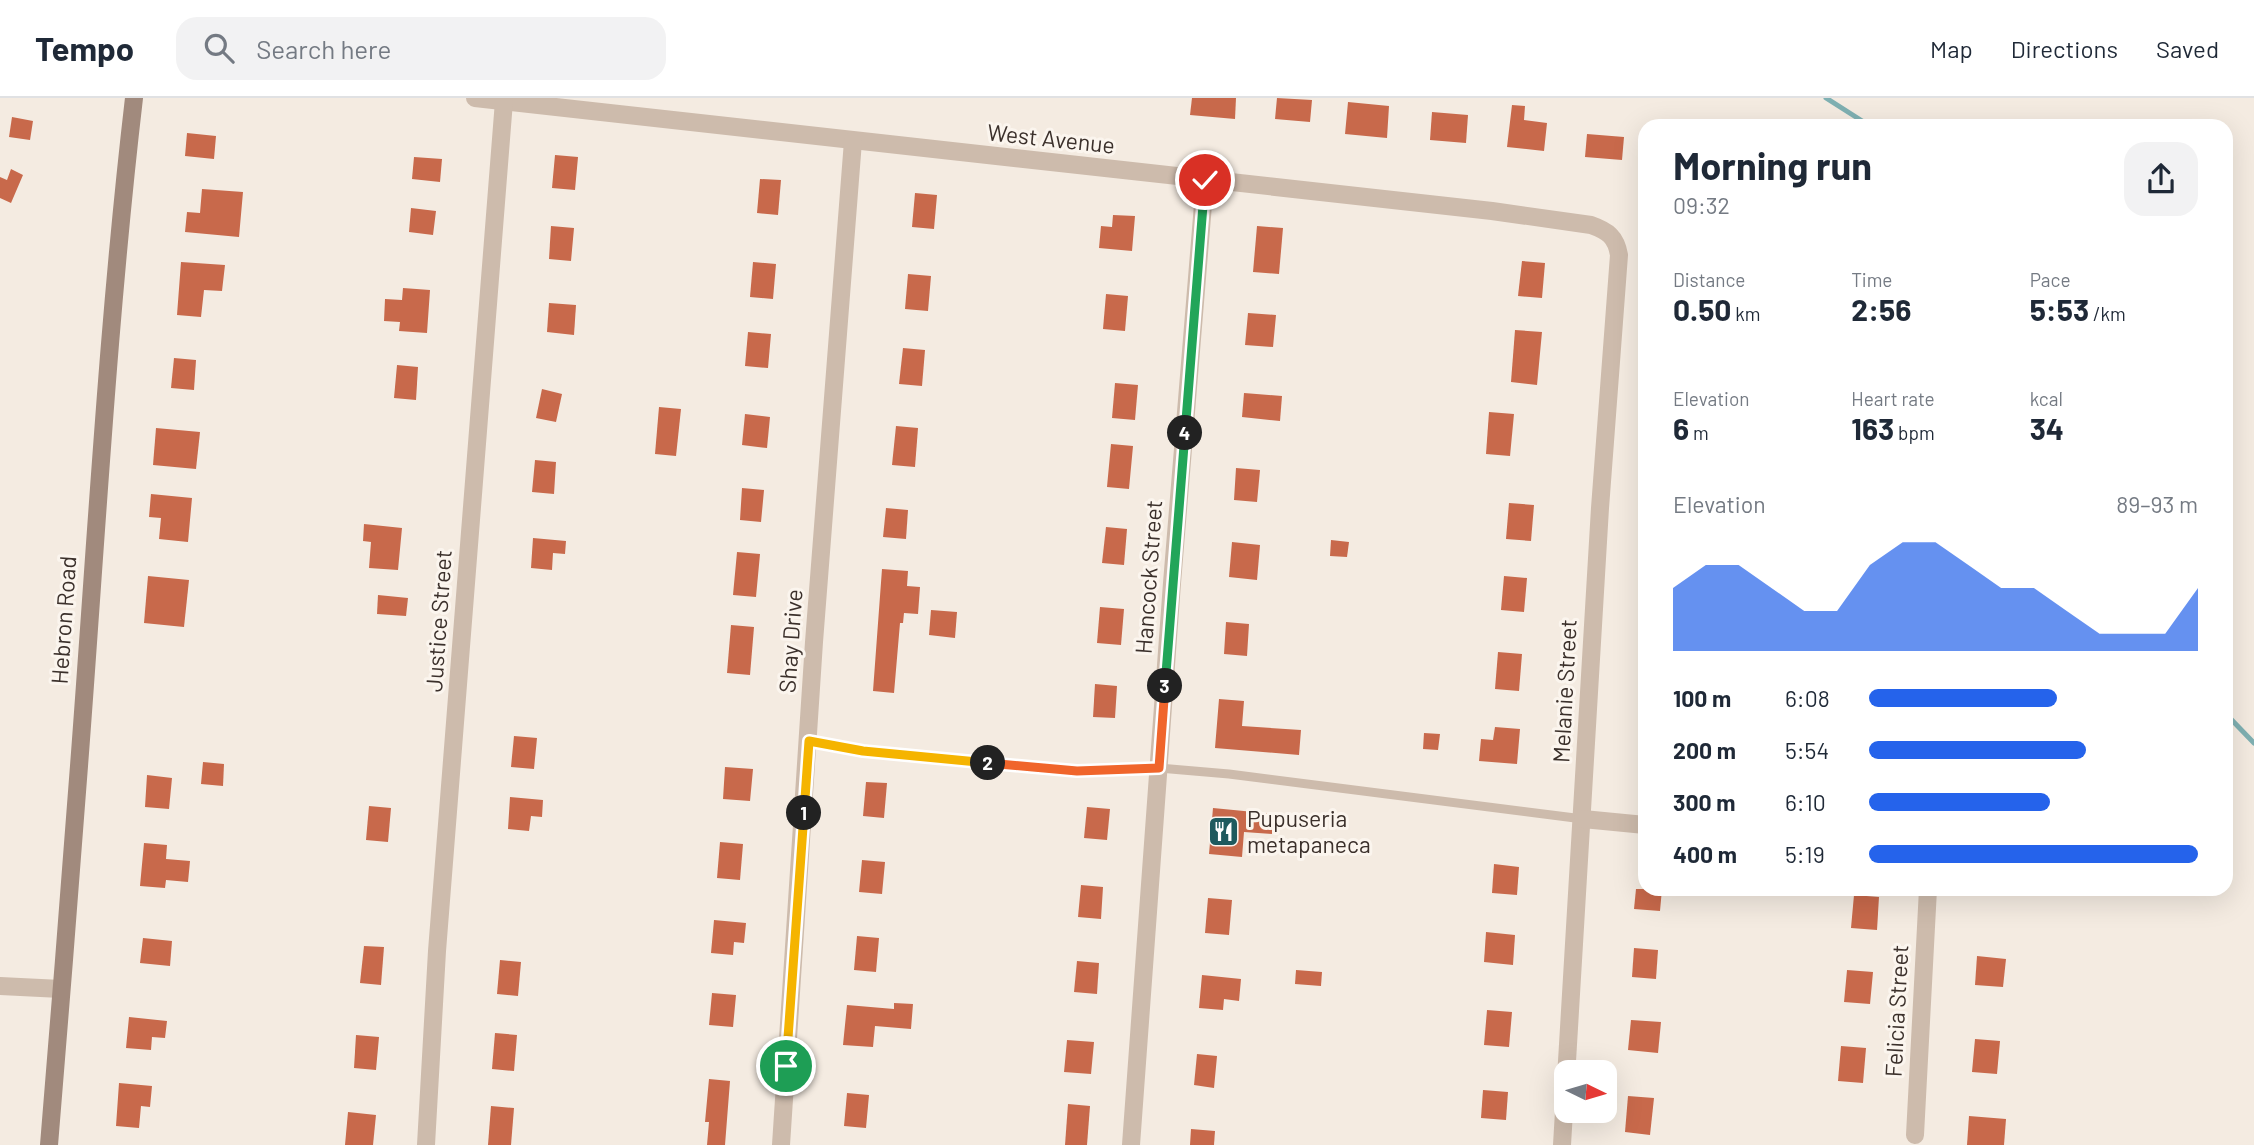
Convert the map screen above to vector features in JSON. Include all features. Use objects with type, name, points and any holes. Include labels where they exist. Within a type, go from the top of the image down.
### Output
[{"type":"street","name":"Hebron Road","points":[[49,1145],[104,403],[134,98]]},
{"type":"street","name":"West Avenue","points":[[475,98],[1571,221],[1604,230],[1616,240]]},
{"type":"street","name":"Justice Street","points":[[426,1145],[437,951],[504,101]]},
{"type":"street","name":"Shay Drive","points":[[781,1145],[853,141]]},
{"type":"street","name":"Hancock Street","points":[[1131,1145],[1205,180]]},
{"type":"street","name":"Melanie Street","points":[[1562,1145],[1600,508],[1619,255],[1616,240]]},
{"type":"street","points":[[1583,819],[1638,824]]},
{"type":"street","name":"Felicia Street","points":[[1915,1135],[1927,896]]},
{"type":"street","points":[[0,986],[61,989]]},
{"type":"lane","points":[[809,741],[863,751],[1077,771],[1159,768],[1229,774],[1583,819]]},
{"type":"building","points":[[1192,98],[1236,98],[1235,119],[1190,115]]},
{"type":"building","points":[[1277,98],[1312,100],[1310,122],[1275,119]]},
{"type":"building","points":[[1348,102],[1389,106],[1387,138],[1345,134]]},
{"type":"building","points":[[1512,105],[1525,106],[1524,120],[1547,123],[1544,151],[1507,147]]},
{"type":"building","points":[[1432,112],[1468,115],[1466,143],[1430,140]]},
{"type":"building","points":[[12,117],[33,121],[30,140],[9,137]]},
{"type":"building","points":[[187,133],[216,136],[214,159],[185,156]]},
{"type":"building","points":[[1587,134],[1624,137],[1622,160],[1585,157]]},
{"type":"building","points":[[555,155],[578,157],[575,190],[552,188]]},
{"type":"building","points":[[414,157],[442,159],[440,182],[412,179]]},
{"type":"building","points":[[11,169],[23,175],[11,203],[0,198],[0,177],[7,180]]},
{"type":"building","points":[[760,179],[781,180],[778,215],[757,213]]},
{"type":"building","points":[[202,189],[243,192],[239,237],[185,232],[187,212],[200,213]]},
{"type":"building","points":[[915,193],[937,195],[934,229],[912,227]]},
{"type":"building","points":[[411,208],[436,211],[433,235],[409,232]]},
{"type":"building","points":[[1113,215],[1135,216],[1132,251],[1099,248],[1101,226],[1112,227]]},
{"type":"building","points":[[551,226],[574,228],[571,261],[549,259]]},
{"type":"building","points":[[1257,226],[1283,228],[1279,274],[1253,272]]},
{"type":"building","points":[[1522,261],[1545,263],[1542,298],[1518,296]]},
{"type":"building","points":[[181,262],[225,265],[222,291],[204,290],[201,317],[177,315]]},
{"type":"building","points":[[753,262],[776,264],[773,299],[750,297]]},
{"type":"building","points":[[908,274],[931,276],[928,311],[905,309]]},
{"type":"building","points":[[403,288],[430,290],[427,333],[399,331],[400,322],[384,321],[385,299],[402,300]]},
{"type":"building","points":[[1106,294],[1128,296],[1125,331],[1103,329]]},
{"type":"building","points":[[549,303],[576,305],[574,335],[547,332]]},
{"type":"building","points":[[1248,313],[1276,315],[1273,347],[1245,345]]},
{"type":"building","points":[[1515,330],[1542,332],[1537,385],[1511,382]]},
{"type":"building","points":[[748,332],[771,334],[768,368],[745,366]]},
{"type":"building","points":[[903,348],[925,350],[922,386],[899,384]]},
{"type":"building","points":[[174,358],[196,360],[194,390],[171,388]]},
{"type":"building","points":[[397,365],[418,367],[416,400],[394,398]]},
{"type":"building","points":[[1115,383],[1138,385],[1135,420],[1112,418]]},
{"type":"building","points":[[542,389],[562,394],[556,422],[536,418]]},
{"type":"building","points":[[1244,393],[1282,396],[1280,421],[1242,417]]},
{"type":"building","points":[[659,407],[681,409],[676,456],[655,454]]},
{"type":"building","points":[[1489,412],[1514,414],[1510,456],[1486,454]]},
{"type":"building","points":[[745,414],[770,417],[767,448],[742,445]]},
{"type":"building","points":[[896,426],[918,428],[915,467],[892,465]]},
{"type":"building","points":[[156,428],[200,432],[196,469],[153,465]]},
{"type":"building","points":[[1111,444],[1133,446],[1129,489],[1107,487]]},
{"type":"building","points":[[535,460],[556,462],[554,494],[532,492]]},
{"type":"building","points":[[1236,468],[1260,470],[1257,502],[1234,500]]},
{"type":"building","points":[[742,488],[764,490],[761,522],[740,520]]},
{"type":"building","points":[[151,494],[192,498],[188,542],[159,539],[161,518],[149,517]]},
{"type":"building","points":[[1509,503],[1534,505],[1531,541],[1506,539]]},
{"type":"building","points":[[886,508],[908,510],[906,539],[883,537]]},
{"type":"building","points":[[364,524],[402,528],[398,570],[369,568],[371,542],[363,541]]},
{"type":"building","points":[[1106,527],[1127,529],[1124,565],[1102,563]]},
{"type":"building","points":[[533,538],[566,541],[565,554],[553,553],[552,570],[531,568]]},
{"type":"building","points":[[1331,540],[1349,542],[1347,557],[1330,556]]},
{"type":"building","points":[[1232,542],[1260,545],[1257,580],[1229,577]]},
{"type":"building","points":[[737,552],[760,554],[756,597],[733,595]]},
{"type":"building","points":[[882,569],[908,571],[907,586],[920,587],[918,614],[904,613],[903,623],[900,623],[894,693],[873,691]]},
{"type":"building","points":[[148,576],[189,580],[184,627],[144,623]]},
{"type":"building","points":[[1504,576],[1527,578],[1524,612],[1501,610]]},
{"type":"building","points":[[378,595],[408,598],[406,616],[377,614]]},
{"type":"building","points":[[1100,607],[1124,609],[1121,645],[1097,643]]},
{"type":"building","points":[[931,610],[957,612],[955,638],[929,635]]},
{"type":"building","points":[[1226,622],[1249,624],[1247,656],[1224,654]]},
{"type":"building","points":[[731,625],[754,627],[750,675],[727,673]]},
{"type":"building","points":[[1498,652],[1522,654],[1519,691],[1495,689]]},
{"type":"building","points":[[1095,684],[1117,686],[1115,718],[1093,717]]},
{"type":"building","points":[[1219,699],[1244,701],[1242,726],[1301,730],[1299,755],[1215,748]]},
{"type":"building","points":[[1495,727],[1520,729],[1517,764],[1479,761],[1481,739],[1493,740]]},
{"type":"building","points":[[1424,733],[1440,734],[1438,750],[1423,749]]},
{"type":"building","points":[[514,736],[537,738],[534,769],[511,767]]},
{"type":"building","points":[[203,762],[224,764],[223,786],[201,784]]},
{"type":"building","points":[[725,767],[753,769],[750,801],[723,799]]},
{"type":"building","points":[[147,775],[172,778],[169,809],[145,807]]},
{"type":"building","points":[[866,782],[887,783],[884,818],[863,816]]},
{"type":"building","points":[[510,797],[543,800],[542,817],[531,816],[529,831],[508,829]]},
{"type":"building","points":[[369,806],[391,808],[388,842],[366,840]]},
{"type":"building","points":[[1087,807],[1110,809],[1107,840],[1084,838]]},
{"type":"building","name":"Pupuseria metapaneca","points":[[1213,808],[1274,814],[1272,834],[1244,832],[1242,857],[1209,854]]},
{"type":"building","points":[[720,842],[743,844],[740,880],[717,878]]},
{"type":"building","points":[[144,843],[167,845],[166,859],[190,861],[188,882],[166,880],[165,888],[140,886]]},
{"type":"building","points":[[862,860],[885,862],[882,894],[859,892]]},
{"type":"building","points":[[1494,864],[1519,867],[1517,895],[1492,893]]},
{"type":"building","points":[[1081,885],[1103,887],[1101,919],[1078,917]]},
{"type":"building","points":[[1636,889],[1638,896],[1661,896],[1660,911],[1634,909]]},
{"type":"building","points":[[1854,896],[1879,897],[1877,930],[1851,928]]},
{"type":"building","points":[[1208,898],[1232,900],[1229,935],[1205,933]]},
{"type":"building","points":[[714,920],[746,923],[744,943],[734,942],[733,955],[711,953]]},
{"type":"building","points":[[1486,932],[1515,935],[1513,965],[1484,962]]},
{"type":"building","points":[[857,936],[879,938],[876,972],[854,970]]},
{"type":"building","points":[[143,938],[172,941],[170,966],[140,963]]},
{"type":"building","points":[[364,946],[384,947],[381,985],[360,983]]},
{"type":"building","points":[[1634,948],[1658,950],[1656,979],[1632,977]]},
{"type":"building","points":[[1977,956],[2006,959],[2003,987],[1975,985]]},
{"type":"building","points":[[500,960],[521,962],[518,996],[497,994]]},
{"type":"building","points":[[1077,961],[1099,963],[1097,994],[1074,992]]},
{"type":"building","points":[[1296,970],[1322,972],[1321,986],[1295,984]]},
{"type":"building","points":[[1847,970],[1873,972],[1870,1004],[1844,1002]]},
{"type":"building","points":[[1202,975],[1241,979],[1239,1001],[1224,999],[1223,1010],[1199,1008]]},
{"type":"building","points":[[712,993],[736,995],[733,1027],[709,1025]]},
{"type":"building","points":[[894,1003],[913,1004],[911,1029],[875,1026],[873,1047],[843,1045],[847,1005],[894,1009]]},
{"type":"building","points":[[1487,1010],[1512,1012],[1509,1047],[1484,1045]]},
{"type":"building","points":[[129,1017],[167,1021],[165,1038],[152,1037],[151,1050],[126,1048]]},
{"type":"building","points":[[1631,1020],[1661,1022],[1658,1053],[1628,1050]]},
{"type":"building","points":[[495,1033],[517,1035],[514,1071],[492,1069]]},
{"type":"building","points":[[356,1035],[379,1037],[376,1070],[354,1068]]},
{"type":"building","points":[[1975,1039],[2000,1041],[1997,1074],[1972,1072]]},
{"type":"building","points":[[1067,1040],[1094,1042],[1091,1074],[1064,1072]]},
{"type":"building","points":[[1841,1046],[1866,1048],[1863,1083],[1838,1081]]},
{"type":"building","points":[[1197,1054],[1217,1056],[1214,1088],[1194,1085]]},
{"type":"building","points":[[709,1079],[730,1081],[725,1145],[707,1145],[709,1122],[705,1122]]},
{"type":"building","points":[[119,1083],[152,1086],[150,1107],[141,1106],[139,1128],[116,1126]]},
{"type":"building","points":[[1483,1090],[1508,1092],[1506,1120],[1481,1118]]},
{"type":"building","points":[[847,1093],[869,1095],[866,1128],[844,1126]]},
{"type":"building","points":[[1628,1096],[1654,1098],[1650,1135],[1625,1132]]},
{"type":"building","points":[[1068,1104],[1090,1106],[1087,1145],[1065,1145]]},
{"type":"building","points":[[491,1106],[514,1108],[511,1145],[488,1145]]},
{"type":"building","points":[[348,1112],[376,1115],[373,1145],[345,1145]]},
{"type":"building","points":[[1969,1116],[2006,1119],[2004,1145],[1967,1145]]},
{"type":"building","points":[[1191,1129],[1215,1131],[1214,1145],[1190,1145]]},
{"type":"waterway","points":[[1826,98],[1859,119]]},
{"type":"waterway","points":[[2233,721],[2254,743]]},
{"type":"place","name":"Pupuseria metapaneca","points":[[1224,832]]},
{"type":"route","points":[[786,1066],[809,741],[863,751],[1077,771],[1159,768],[1205,180]]}]
